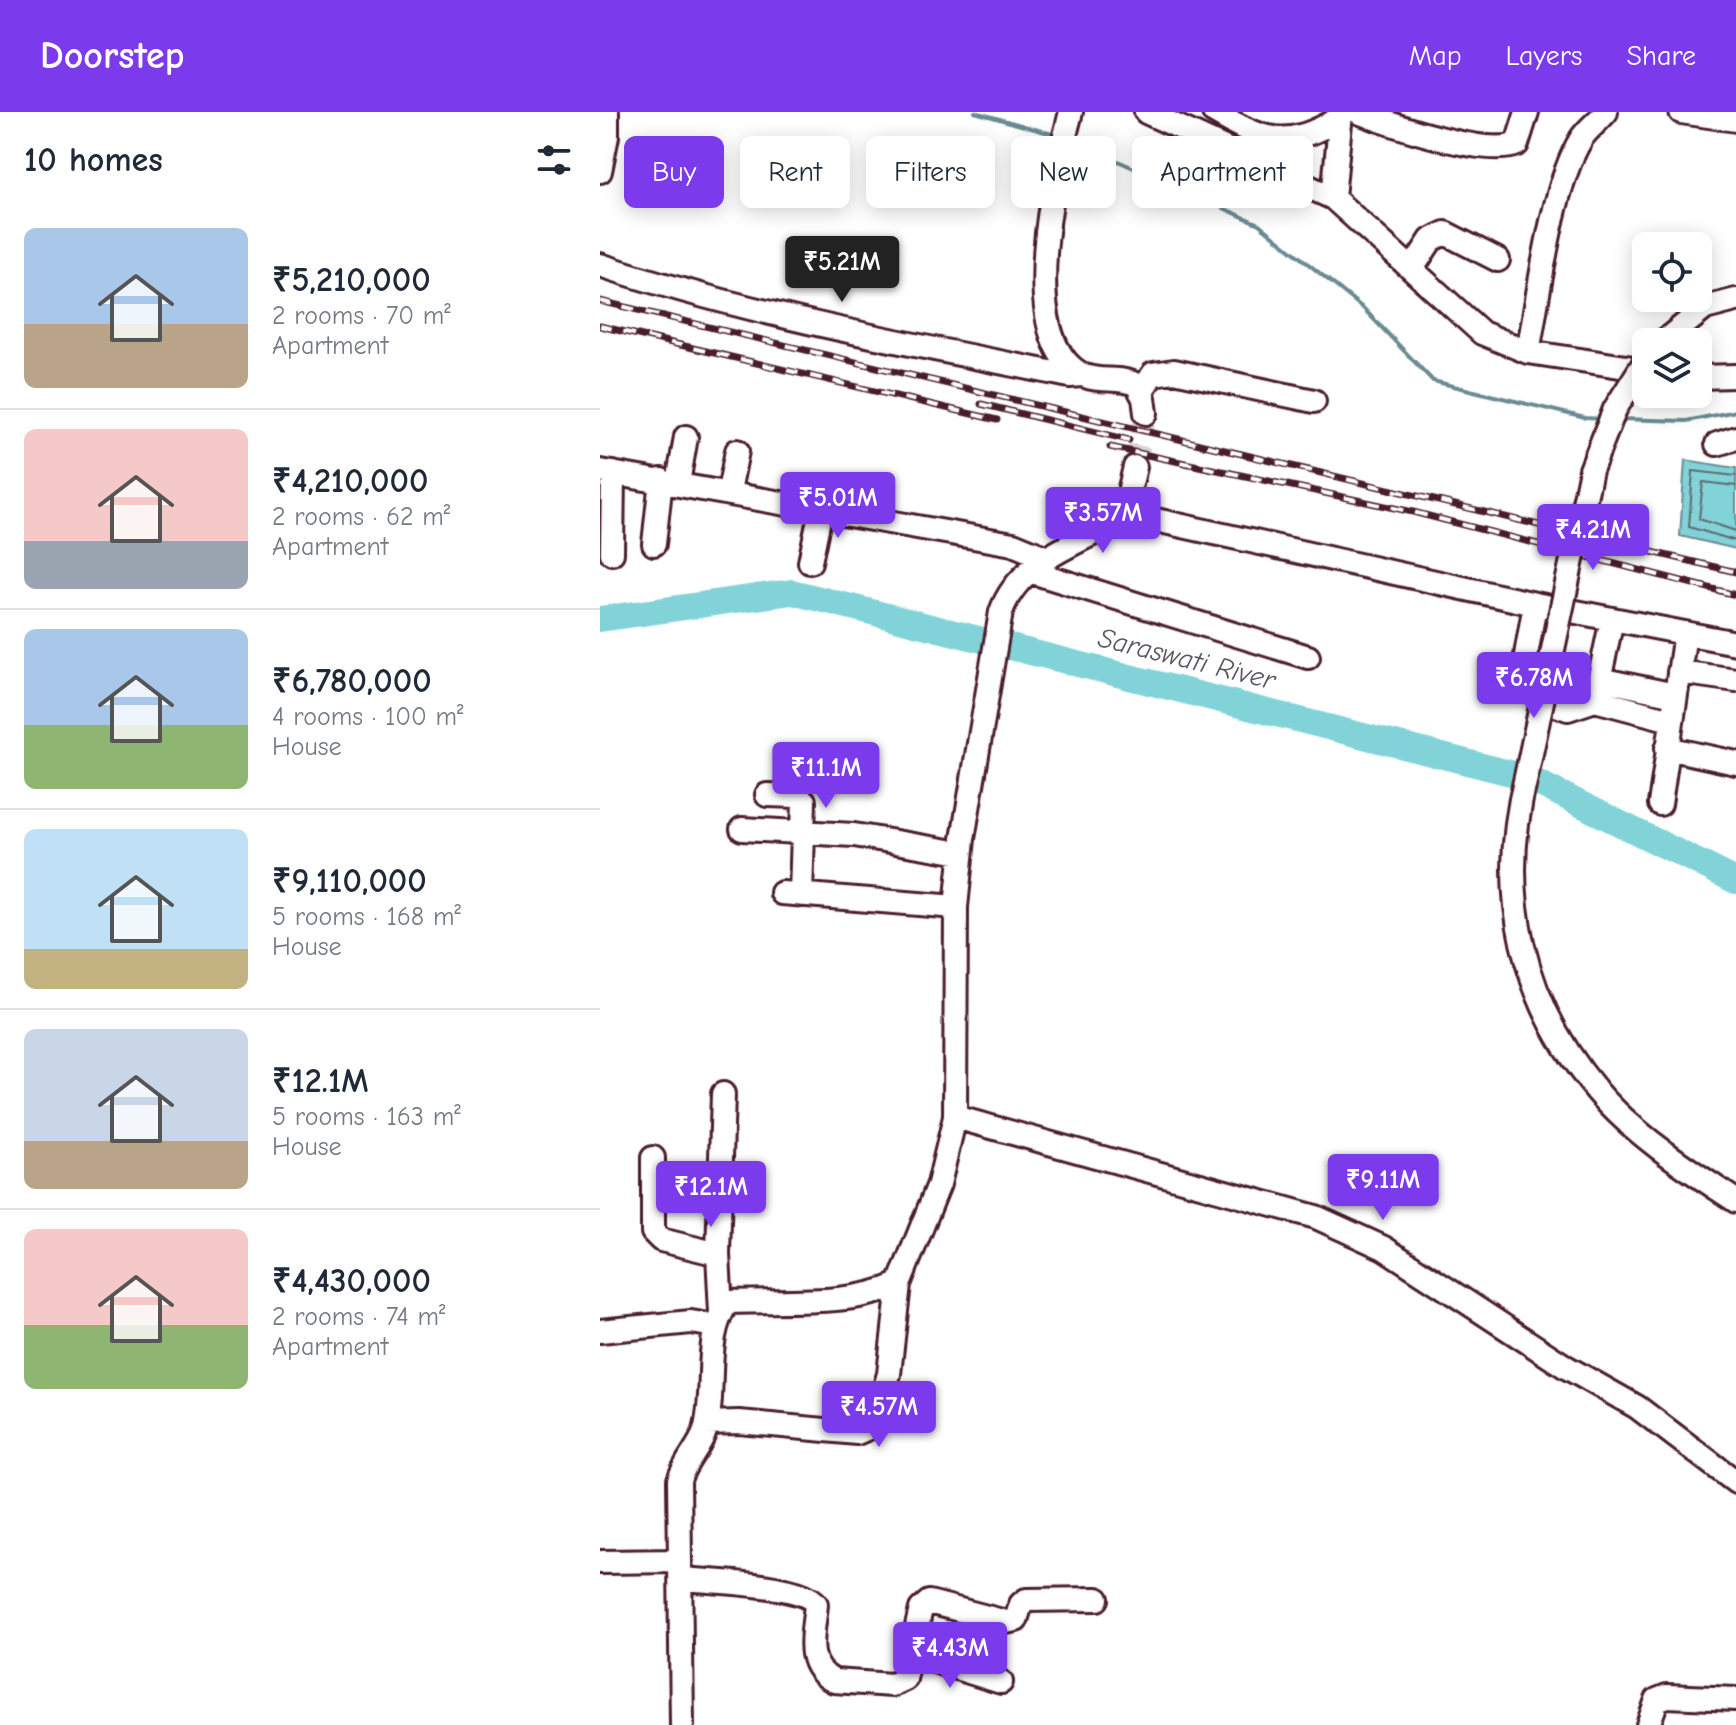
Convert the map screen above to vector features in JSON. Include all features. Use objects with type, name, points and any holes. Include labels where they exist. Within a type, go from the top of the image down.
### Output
[{"type":"street","points":[[1071,112],[1051,195],[1044,249],[1045,301],[1057,345],[1082,375]]},
{"type":"street","points":[[1146,112],[1197,136]]},
{"type":"street","points":[[1207,136],[1213,112],[1271,140],[1305,137],[1346,114],[1425,135],[1503,148],[1517,144],[1527,112]]},
{"type":"street","points":[[1528,352],[1552,230],[1569,169],[1581,138],[1606,112]]},
{"type":"street","points":[[1681,112],[1736,120]]},
{"type":"street","points":[[1333,198],[1346,114]]},
{"type":"street","points":[[600,171],[613,116]]},
{"type":"street","points":[[1313,189],[1333,198],[1482,333],[1528,352],[1632,368]]},
{"type":"street","points":[[1412,269],[1431,240],[1445,233],[1498,260]]},
{"type":"street","points":[[600,265],[652,283],[896,341],[1070,376],[1129,381],[1144,402],[1153,374],[1174,371],[1314,401]]},
{"type":"street","points":[[1680,328],[1705,308],[1736,300]]},
{"type":"street","points":[[1712,377],[1736,376]]},
{"type":"street","points":[[1632,382],[1615,409],[1591,470],[1516,818],[1518,924],[1525,964],[1538,997],[1573,1060],[1599,1094],[1699,1177],[1736,1201]]},
{"type":"street","points":[[654,544],[670,482],[686,437]]},
{"type":"street","points":[[729,491],[737,451]]},
{"type":"street","points":[[707,1423],[739,1422],[857,1433],[873,1426],[889,1374],[899,1284],[939,1184],[955,1117],[956,907],[961,853],[992,648],[1001,612],[1006,596],[1038,565],[1115,523],[1124,513],[1135,467]]},
{"type":"street","points":[[612,553],[607,472],[729,491],[1013,544],[1038,565],[1308,657]]},
{"type":"street","points":[[810,562],[821,509]]},
{"type":"street","points":[[1124,513],[1535,604],[1736,643]]},
{"type":"street","points":[[1535,604],[1522,678],[1524,685],[1548,702],[1568,709],[1597,690],[1675,695]]},
{"type":"street","points":[[1597,690],[1612,619]]},
{"type":"street","points":[[1660,804],[1685,633]]},
{"type":"street","points":[[1679,672],[1736,680]]},
{"type":"street","points":[[1597,690],[1671,720]]},
{"type":"street","points":[[1667,748],[1736,763]]},
{"type":"street","points":[[767,795],[802,797],[802,831],[791,894],[956,907]]},
{"type":"street","points":[[742,829],[867,836],[961,853]]},
{"type":"street","points":[[682,1725],[679,1480],[707,1423],[718,1319],[723,1094]]},
{"type":"street","points":[[955,1117],[1316,1217],[1384,1248],[1566,1367],[1637,1407],[1732,1471]]},
{"type":"street","points":[[653,1158],[653,1232],[661,1240],[718,1254]]},
{"type":"street","points":[[718,1319],[728,1302],[855,1296],[882,1292],[899,1284]]},
{"type":"street","points":[[600,1331],[718,1319]]},
{"type":"street","points":[[600,1562],[681,1570],[814,1599],[815,1611],[810,1629],[814,1661],[834,1681],[900,1683],[905,1679],[921,1609],[929,1602],[1006,1622],[1016,1620],[1021,1604],[1026,1600],[1097,1599]]},
{"type":"street","points":[[911,1654],[1001,1682]]},
{"type":"street","points":[[1648,1725],[1657,1700],[1667,1696],[1736,1699]]},
{"type":"water","points":[[1685,460],[1736,468],[1736,549],[1680,536]]},
{"type":"waterway","points":[[975,112],[1059,136]]},
{"type":"waterway","points":[[1116,160],[1259,224],[1364,309],[1433,381],[1585,418],[1603,419]]},
{"type":"waterway","points":[[1619,419],[1686,421],[1736,411]]},
{"type":"waterway","name":"Saraswati River","points":[[600,619],[792,592],[1526,777],[1736,881]]},
{"type":"tunnel","points":[[1135,467],[1146,413]]},
{"type":"railway","points":[[600,301],[1736,572]]},
{"type":"railway","points":[[600,326],[997,420]]},
{"type":"railway","points":[[981,404],[1129,440]]},
{"type":"railway","points":[[1110,447],[1413,512],[1736,595]]}]
